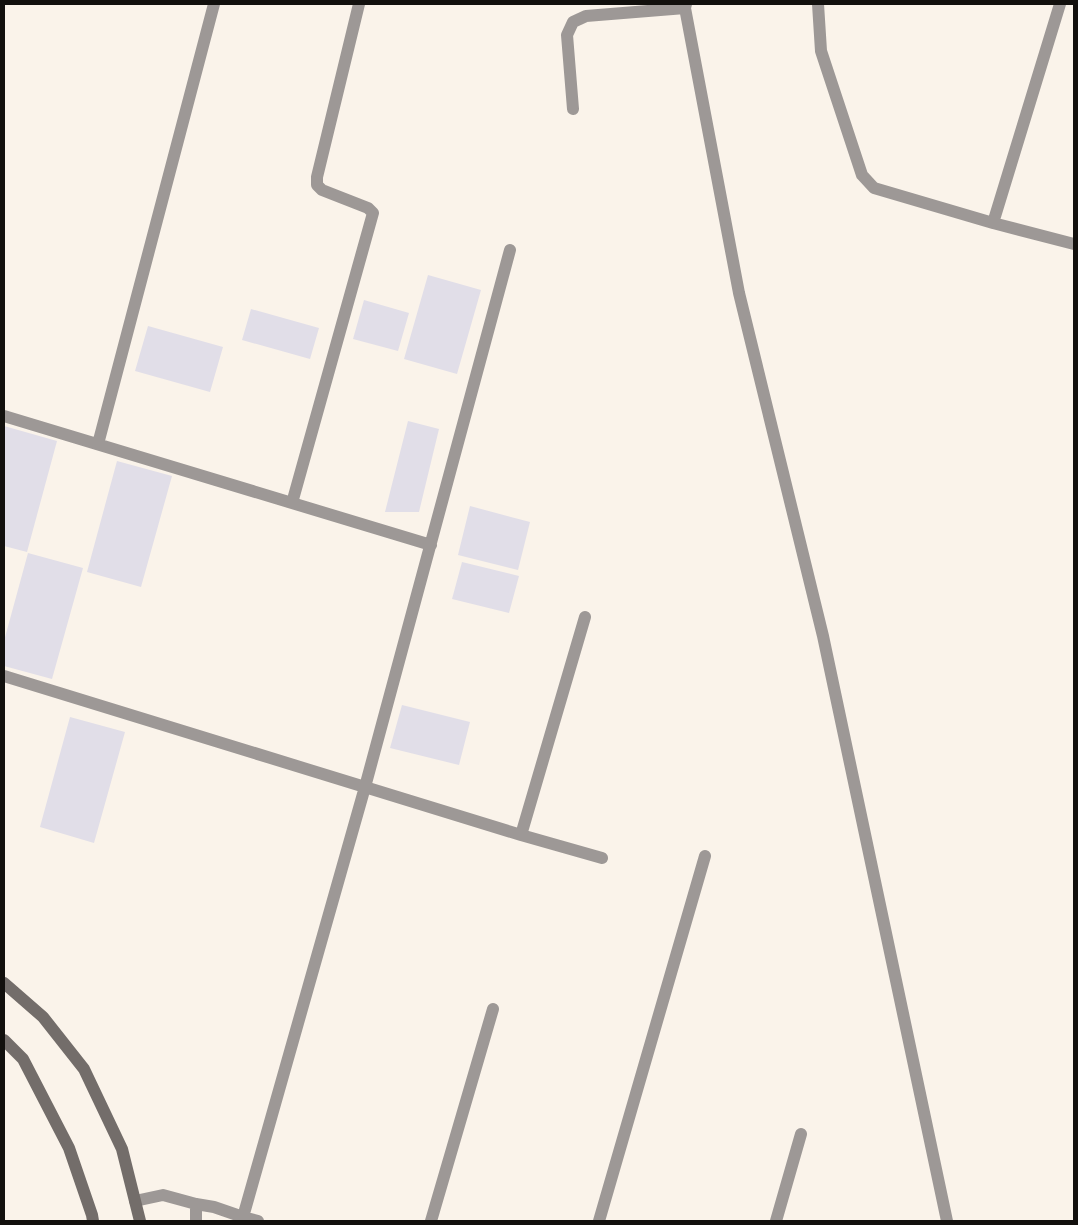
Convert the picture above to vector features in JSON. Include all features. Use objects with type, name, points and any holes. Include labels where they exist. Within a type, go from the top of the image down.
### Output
[{"type":"main road","points":[[4,983],[43,1017],[84,1069],[122,1149],[140,1221]]},
{"type":"main road","points":[[4,1040],[23,1059],[69,1148],[93,1221]]},
{"type":"street","points":[[98,444],[214,4]]},
{"type":"street","points":[[292,503],[373,213],[368,208],[322,190],[318,185],[317,177],[359,4]]},
{"type":"street","points":[[818,4],[821,51],[862,176],[874,188],[993,223],[1074,244]]},
{"type":"street","points":[[993,223],[1060,4]]},
{"type":"street","points":[[573,109],[567,35],[573,22],[586,16],[686,6],[739,293],[823,636],[947,1221]]},
{"type":"street","points":[[244,1217],[366,787],[510,250]]},
{"type":"street","points":[[4,416],[431,545]]},
{"type":"street","points":[[521,835],[585,617]]},
{"type":"street","points":[[4,676],[521,835],[602,858]]},
{"type":"street","points":[[599,1221],[705,856]]},
{"type":"street","points":[[431,1221],[493,1009]]},
{"type":"street","points":[[776,1221],[801,1134]]},
{"type":"street","points":[[135,1202],[163,1195],[214,1207],[258,1221]]},
{"type":"street","points":[[196,1204],[196,1221]]},
{"type":"building","points":[[428,275],[481,290],[457,374],[404,359]]},
{"type":"building","points":[[364,300],[409,313],[398,351],[353,339]]},
{"type":"building","points":[[251,309],[319,328],[310,359],[242,340]]},
{"type":"building","points":[[148,326],[223,347],[210,392],[135,371]]},
{"type":"building","points":[[408,421],[439,429],[419,512],[385,512]]},
{"type":"building","points":[[4,426],[57,441],[27,552],[4,546]]},
{"type":"building","points":[[117,461],[172,476],[141,587],[87,572]]},
{"type":"building","points":[[470,506],[530,522],[518,570],[458,555]]},
{"type":"building","points":[[28,553],[83,568],[52,679],[4,666],[4,641]]},
{"type":"building","points":[[462,562],[519,576],[509,613],[452,599]]},
{"type":"building","points":[[402,705],[470,722],[459,765],[390,748]]},
{"type":"building","points":[[70,717],[125,732],[94,843],[40,827]]}]
